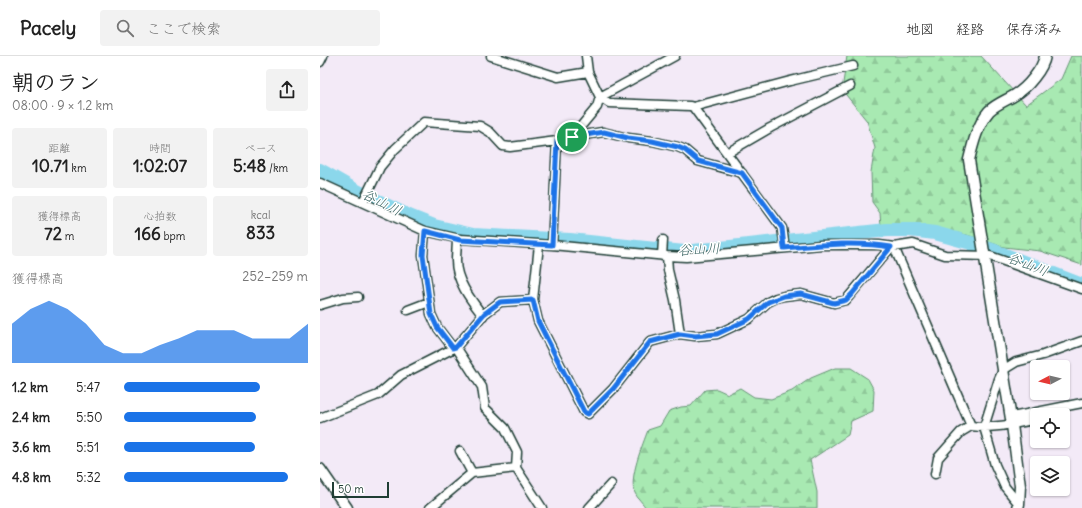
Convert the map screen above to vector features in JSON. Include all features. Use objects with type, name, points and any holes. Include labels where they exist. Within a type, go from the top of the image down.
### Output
[{"type":"street","points":[[320,62],[323,56]]},
{"type":"street","points":[[491,56],[558,77],[588,72]]},
{"type":"street","points":[[586,56],[588,72],[600,97],[609,103],[659,104],[693,107],[853,66]]},
{"type":"street","points":[[572,137],[597,107],[600,97],[675,56]]},
{"type":"street","points":[[1018,506],[1020,486],[1012,421],[969,160],[974,140],[990,111],[1028,85],[1046,56]]},
{"type":"street","points":[[727,153],[770,128],[850,86]]},
{"type":"street","points":[[693,107],[782,228],[784,248]]},
{"type":"street","points":[[363,201],[380,167],[395,149],[424,122],[480,126],[490,132],[503,146],[510,148],[604,132],[682,148],[698,161],[742,173]]},
{"type":"street","points":[[552,245],[557,141]]},
{"type":"street","points":[[320,183],[363,201],[425,231],[458,239],[552,245],[686,257],[822,245],[879,245],[893,247],[913,244],[945,255],[984,254],[1082,289]]},
{"type":"street","points":[[425,231],[423,255],[431,314],[437,327],[454,347],[482,387],[485,408],[505,428],[517,452],[516,468],[542,508]]},
{"type":"street","points":[[458,239],[456,262],[459,278],[469,297],[482,316]]},
{"type":"street","points":[[663,240],[664,256],[675,300],[680,334]]},
{"type":"street","points":[[539,245],[533,300],[538,321],[584,412],[588,414],[613,389],[650,342],[680,334],[695,336],[717,334],[749,319],[768,302],[784,296],[801,294],[834,303],[846,300],[893,247]]},
{"type":"street","points":[[893,247],[971,426]]},
{"type":"street","points":[[320,305],[343,298],[358,297]]},
{"type":"street","points":[[320,418],[378,395],[401,375],[454,347],[482,316],[500,302],[533,300]]},
{"type":"street","points":[[408,310],[429,302]]},
{"type":"street","points":[[1018,506],[1005,487],[995,465],[984,427],[999,379],[1003,370],[1016,362],[1042,355],[1082,341]]},
{"type":"street","points":[[934,474],[938,458],[961,432],[971,426],[984,427],[1082,403]]},
{"type":"street","points":[[1012,421],[1030,420]]},
{"type":"street","points":[[460,451],[472,473]]},
{"type":"street","points":[[430,508],[472,473],[516,468]]},
{"type":"street","points":[[320,469],[347,508]]},
{"type":"street","points":[[588,508],[612,484]]},
{"type":"green space","points":[[847,56],[981,56],[1026,105],[1061,79],[1071,56],[1082,56],[1082,265],[1040,251],[1004,247],[967,235],[943,230],[916,225],[881,227],[880,213],[872,202],[871,172],[875,148],[867,121],[842,90]]},
{"type":"green space","points":[[835,368],[851,368],[868,379],[874,390],[873,411],[851,421],[848,435],[810,460],[817,492],[817,508],[646,508],[636,495],[633,487],[633,479],[640,452],[648,430],[660,426],[669,411],[681,407],[691,406],[705,390],[717,389],[728,394],[740,388],[754,397],[771,399],[792,391],[811,378]]},
{"type":"waterway","name":"谷山川","points":[[320,170],[357,191],[409,216],[434,226],[473,235],[570,240],[684,252],[887,230],[910,230],[935,233],[971,243],[1082,285]]},
{"type":"route","points":[[604,132],[628,138],[652,141],[685,150],[698,161],[742,173],[782,228],[784,248],[822,245],[879,245],[891,247],[846,300],[834,303],[801,294],[784,296],[768,302],[749,319],[717,334],[695,336],[680,334],[650,342],[613,389],[588,414],[584,412],[538,321],[533,300],[500,302],[484,314],[456,347],[453,348],[437,327],[431,314],[423,255],[425,231],[460,240],[552,245],[557,141],[572,137],[604,132]]}]
